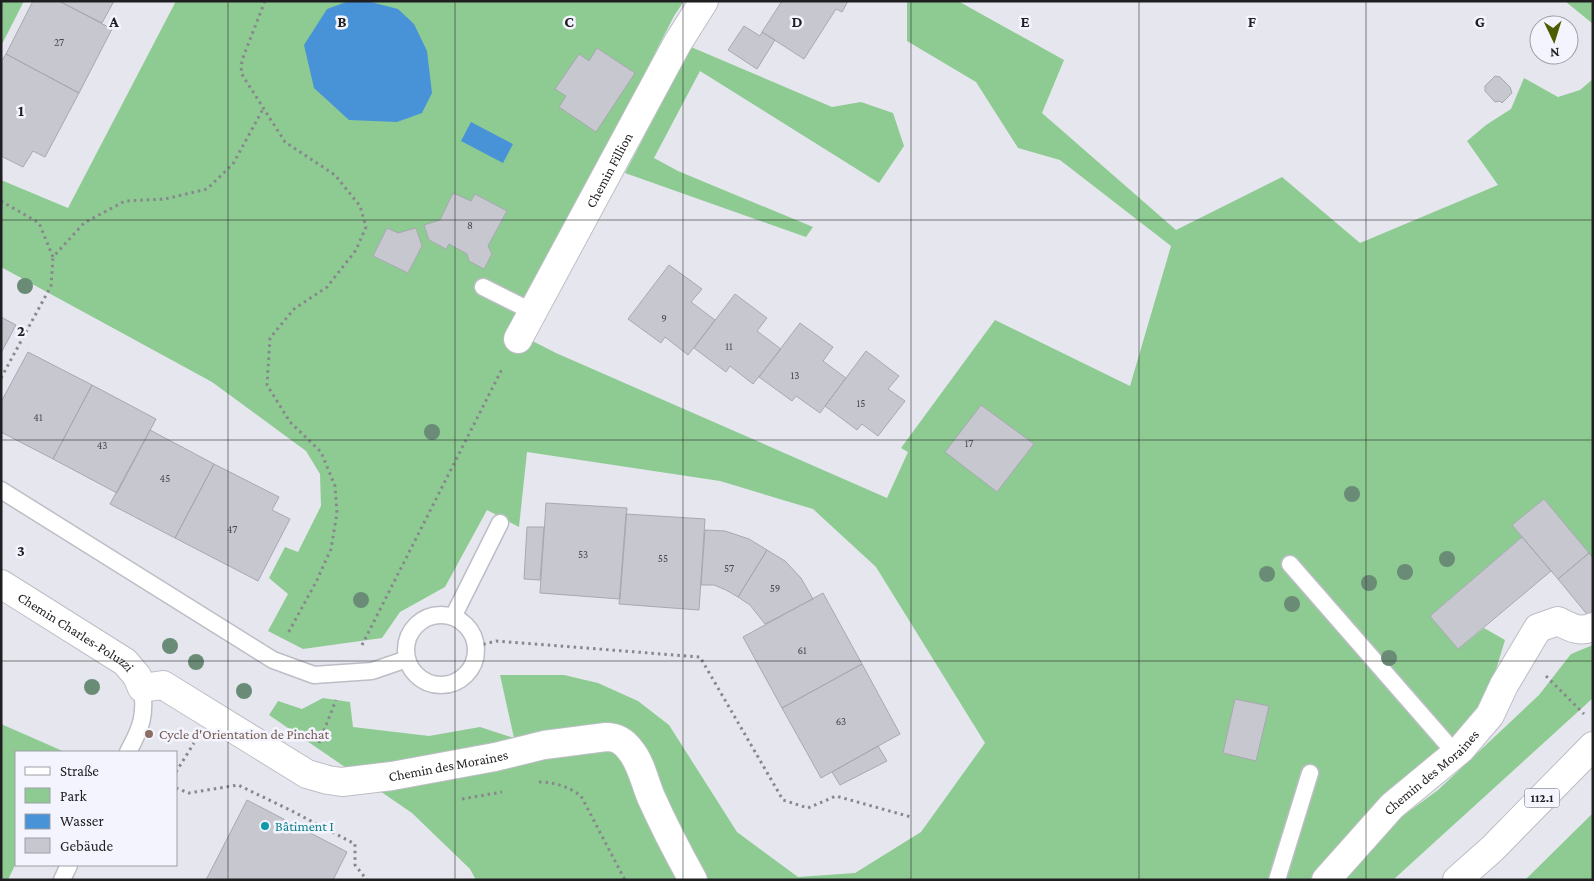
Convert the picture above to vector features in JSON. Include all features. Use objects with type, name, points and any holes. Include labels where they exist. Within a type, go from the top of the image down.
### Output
[{"type":"street","name":"Chemin Fillion","points":[[518,339],[677,44],[704,1]]},
{"type":"street","name":"Chemin Charles-Poluzzi","points":[[1,584],[125,662],[137,676],[142,688]]},
{"type":"street","name":"Chemin des Moraines","points":[[1326,880],[1392,806],[1461,749],[1490,715],[1504,685],[1538,628],[1558,621],[1575,630],[1593,627]]},
{"type":"street","name":"Chemin des Moraines","points":[[142,688],[163,685],[307,774],[342,782],[392,776],[495,757],[544,745],[616,737],[633,753],[650,796],[674,847],[693,880]]},
{"type":"street","name":"112.1","points":[[1457,880],[1492,849],[1593,746]]},
{"type":"lane","points":[[483,287],[534,312]]},
{"type":"lane","points":[[1,490],[274,660],[314,675],[372,671],[407,658]]},
{"type":"lane","points":[[453,617],[500,523]]},
{"type":"lane","points":[[1290,564],[1455,753]]},
{"type":"lane","points":[[432,616],[453,617],[468,627],[477,646],[473,667],[458,682],[437,685],[418,677],[407,658],[407,641],[416,625],[432,616]]},
{"type":"lane","points":[[128,751],[143,719],[142,688]]},
{"type":"lane","points":[[1277,880],[1310,773]]},
{"type":"lane","points":[[62,880],[69,866]]},
{"type":"path","points":[[266,1],[242,60],[241,74],[285,142],[335,175],[360,206],[366,227],[356,250],[327,287],[294,308],[270,338],[267,385],[290,422],[321,452],[335,486],[337,513],[331,549],[316,582],[274,660]]},
{"type":"path","points":[[53,257],[84,223],[125,201],[165,199],[207,190],[233,164],[264,109]]},
{"type":"path","points":[[1,201],[39,223],[53,257],[51,286],[1,378]]},
{"type":"path","points":[[307,774],[347,674],[518,339]]},
{"type":"path","points":[[477,646],[496,641],[700,657],[783,800],[808,808],[836,796],[911,817]]},
{"type":"path","points":[[1554,683],[1586,717]]},
{"type":"path","points":[[533,782],[549,782],[572,789],[581,796],[625,880]]},
{"type":"path","points":[[178,789],[188,794],[238,785],[290,810],[355,844],[355,865],[367,880]]},
{"type":"path","points":[[461,800],[509,790]]},
{"type":"green space","points":[[1,1],[24,1],[1,46]]},
{"type":"green space","points":[[176,1],[684,1],[674,16],[513,331],[556,353],[887,498],[908,452],[901,448],[995,320],[1130,386],[1171,246],[1060,160],[1018,148],[976,82],[907,41],[907,1],[958,1],[1064,60],[1042,113],[1176,230],[1282,177],[1360,243],[1498,185],[1467,141],[1486,125],[1511,109],[1524,78],[1558,97],[1580,90],[1593,79],[1593,558],[1544,499],[1513,525],[1522,537],[1430,616],[1458,649],[1484,628],[1505,640],[1489,693],[1460,733],[1364,818],[1309,880],[476,880],[470,869],[412,813],[269,715],[278,701],[302,709],[323,698],[350,702],[353,727],[429,736],[480,727],[514,738],[500,675],[564,675],[598,683],[638,701],[669,725],[737,832],[798,877],[855,873],[921,832],[985,743],[876,567],[813,509],[720,481],[527,452],[519,527],[487,510],[445,587],[400,612],[382,638],[303,649],[268,631],[288,594],[269,578],[285,547],[298,552],[321,506],[320,474],[306,451],[212,382],[1,267],[1,180],[68,208]]},
{"type":"green space","points":[[1565,1],[1593,1],[1593,24]]},
{"type":"green space","points":[[691,47],[832,107],[861,102],[893,113],[904,146],[879,183],[700,71],[654,158],[678,171],[813,227],[806,237],[625,173]]},
{"type":"green space","points":[[1593,645],[1593,698],[1393,880],[1344,880],[1400,818],[1438,790],[1539,695],[1571,654]]},
{"type":"green space","points":[[1,724],[63,751],[15,751],[15,865],[8,880],[1,880]]},
{"type":"green space","points":[[1593,813],[1593,880],[1525,880]]},
{"type":"water","points":[[349,1],[367,1],[398,9],[414,24],[427,51],[432,93],[422,113],[397,122],[349,120],[314,88],[304,45],[327,9]]},
{"type":"water","points":[[471,122],[513,144],[503,163],[461,141]]},
{"type":"building","points":[[33,1],[59,1],[112,29],[79,93],[6,54]]},
{"type":"building","points":[[59,1],[114,1],[102,23]]},
{"type":"building","points":[[782,1],[848,1],[842,12],[836,9],[804,59],[762,32]]},
{"type":"building","points":[[744,26],[760,36],[762,32],[775,40],[757,69],[728,50]]},
{"type":"building","points":[[597,48],[635,73],[596,132],[559,107],[566,96],[555,89],[579,54],[589,61]]},
{"type":"building","points":[[6,54],[79,93],[45,157],[33,151],[23,167],[1,156],[1,62]]},
{"type":"building","points":[[1495,76],[1500,77],[1510,87],[1512,93],[1502,103],[1500,101],[1495,102],[1485,91],[1485,86]]},
{"type":"building","points":[[453,193],[471,201],[475,194],[507,211],[488,246],[492,254],[484,269],[469,261],[467,254],[449,244],[446,249],[429,240],[424,225],[440,220]]},
{"type":"building","points":[[387,228],[398,233],[416,228],[422,246],[408,273],[373,256]]},
{"type":"building","points":[[669,265],[702,289],[691,302],[715,320],[688,355],[665,337],[661,343],[628,319]]},
{"type":"building","points":[[735,294],[767,318],[757,331],[781,349],[753,384],[730,366],[726,372],[694,348]]},
{"type":"building","points":[[1,317],[16,325],[1,353]]},
{"type":"building","points":[[800,323],[833,347],[823,361],[846,378],[820,413],[796,396],[792,401],[759,377]]},
{"type":"building","points":[[866,351],[899,376],[888,389],[905,401],[878,436],[862,424],[857,430],[825,406]]},
{"type":"building","points":[[28,352],[92,385],[53,459],[1,432],[1,402]]},
{"type":"building","points":[[92,385],[156,419],[117,493],[53,459]]},
{"type":"building","points":[[981,405],[1034,444],[997,492],[945,452]]},
{"type":"building","points":[[150,430],[214,464],[175,538],[110,504]]},
{"type":"building","points":[[214,464],[279,497],[272,510],[290,519],[258,581],[175,538]]},
{"type":"building","points":[[1544,499],[1589,553],[1558,579],[1512,525]]},
{"type":"building","points":[[546,503],[627,508],[620,599],[540,593]]},
{"type":"building","points":[[626,514],[705,519],[699,610],[619,604]]},
{"type":"building","points":[[527,527],[544,527],[540,580],[524,579]]},
{"type":"building","points":[[705,530],[725,531],[749,539],[767,550],[738,597],[714,585],[701,585]]},
{"type":"building","points":[[1522,537],[1551,571],[1458,649],[1430,616]]},
{"type":"building","points":[[767,550],[785,561],[801,578],[813,599],[765,624],[750,605],[738,597]]},
{"type":"building","points":[[1589,553],[1593,558],[1593,615],[1590,618],[1558,579]]},
{"type":"building","points":[[823,593],[862,664],[782,708],[743,637]]},
{"type":"building","points":[[862,664],[900,734],[821,778],[782,708]]},
{"type":"building","points":[[1235,699],[1269,706],[1256,761],[1223,753]]},
{"type":"building","points":[[878,746],[887,761],[840,785],[832,772]]},
{"type":"building","name":"Bâtiment I","points":[[247,800],[347,852],[333,880],[206,880]]},
{"type":"place","name":"Cycle d'Orientation de Pinchat","points":[[149,734]]},
{"type":"place","name":"Bâtiment I","points":[[265,826]]}]
